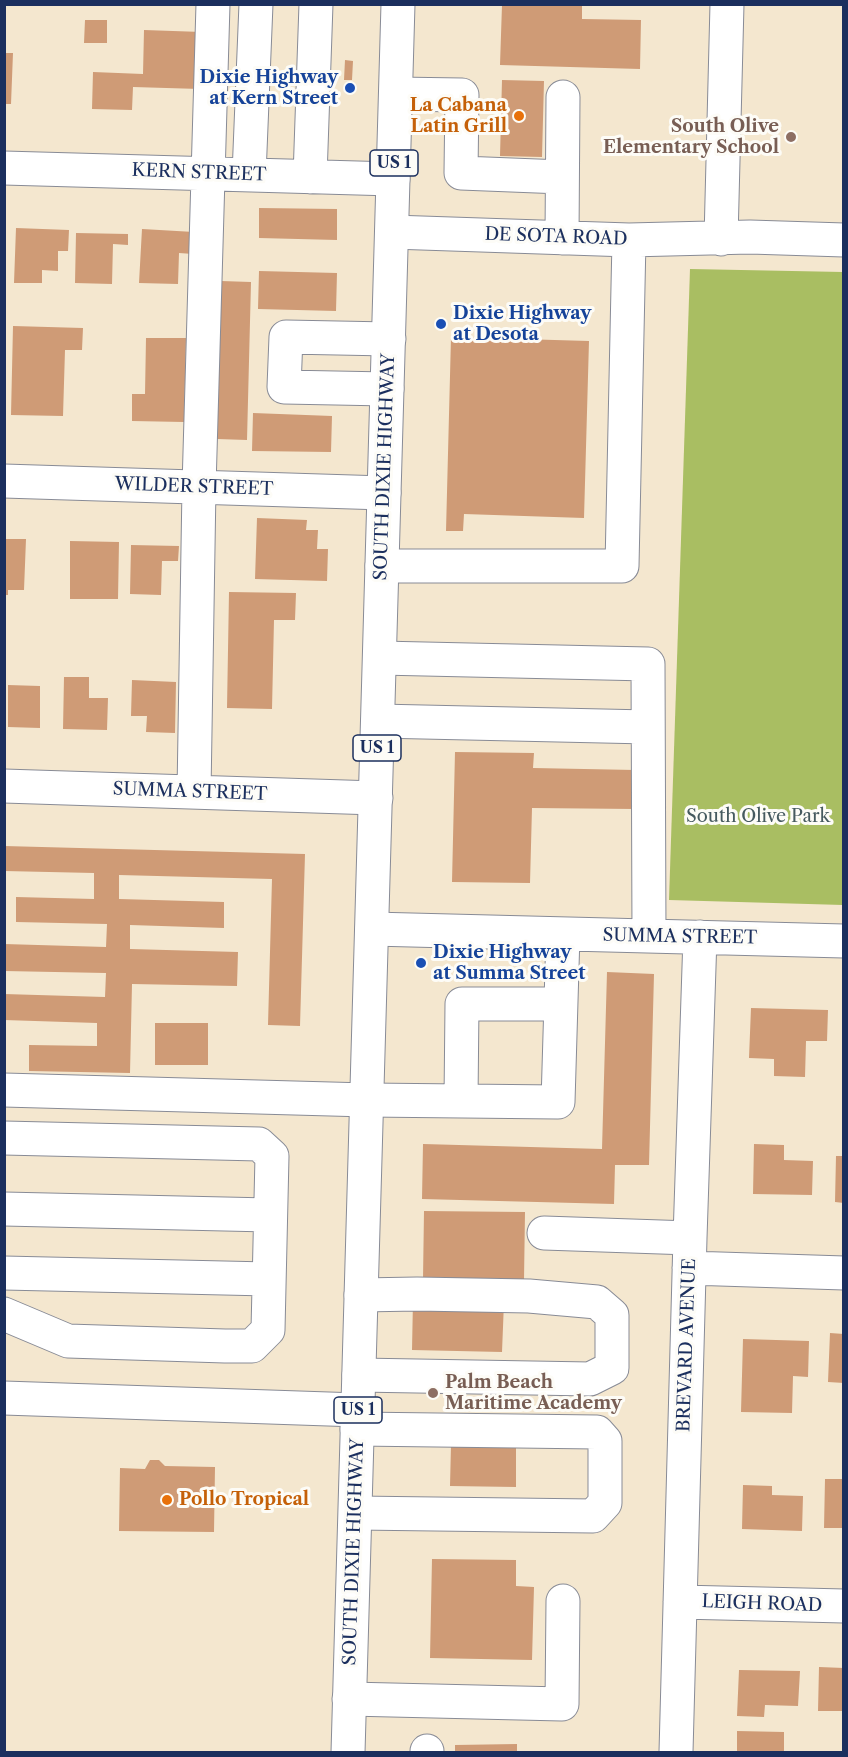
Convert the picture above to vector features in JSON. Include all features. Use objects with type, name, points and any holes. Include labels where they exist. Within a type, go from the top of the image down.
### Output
[{"type":"street","points":[[195,792],[199,487],[213,4]]},
{"type":"street","points":[[249,175],[256,4]]},
{"type":"street","points":[[310,177],[316,4]]},
{"type":"street","name":"SOUTH DIXIE HIGHWAY","points":[[372,929],[398,4]]},
{"type":"street","points":[[721,239],[727,4]]},
{"type":"street","points":[[396,94],[462,95],[461,173],[562,177]]},
{"type":"street","points":[[562,238],[563,97]]},
{"type":"street","name":"KERN STREET","points":[[4,168],[393,179]]},
{"type":"street","name":"DE SOTA ROAD","points":[[392,232],[629,240],[750,237],[843,240]]},
{"type":"street","points":[[382,566],[622,566],[629,240]]},
{"type":"street","points":[[387,389],[284,387],[284,377],[286,337],[389,339]]},
{"type":"street","name":"WILDER STREET","points":[[4,481],[384,493]]},
{"type":"street","points":[[380,658],[648,664],[649,936]]},
{"type":"street","points":[[378,721],[648,727]]},
{"type":"street","name":"SUMMA STREET","points":[[4,786],[376,798]]},
{"type":"street","name":"SUMMA STREET","points":[[372,929],[843,941]]},
{"type":"street","name":"US 1","points":[[367,1090],[372,929]]},
{"type":"street","points":[[4,1090],[230,1096],[367,1090],[460,1101],[558,1102],[563,934]]},
{"type":"street","name":"BREVARD AVENUE","points":[[676,1752],[700,937]]},
{"type":"street","points":[[460,1101],[462,1004],[560,1004]]},
{"type":"street","name":"SOUTH DIXIE HIGHWAY","points":[[348,1752],[367,1090]]},
{"type":"street","points":[[4,1138],[259,1144],[272,1156],[267,1330],[252,1346],[68,1341],[4,1314]]},
{"type":"street","points":[[4,1209],[269,1215]]},
{"type":"street","points":[[544,1233],[843,1273]]},
{"type":"street","points":[[4,1273],[268,1279]]},
{"type":"street","points":[[359,1375],[590,1379],[612,1368],[612,1315],[597,1302],[529,1296],[417,1294],[361,1296]]},
{"type":"street","points":[[4,1398],[597,1432],[605,1441],[604,1503],[593,1516],[356,1513]]},
{"type":"street","points":[[350,1699],[562,1704],[563,1601]]},
{"type":"street","name":"LEIGH ROAD","points":[[680,1602],[843,1606]]},
{"type":"green space","name":"South Olive Park","points":[[690,269],[843,272],[843,905],[669,900]]},
{"type":"building","points":[[502,5],[582,5],[582,19],[641,20],[640,69],[500,65]]},
{"type":"building","points":[[85,20],[107,20],[107,43],[84,43]]},
{"type":"building","points":[[144,30],[202,32],[200,89],[133,87],[132,110],[92,109],[93,72],[143,74]]},
{"type":"building","points":[[4,53],[13,53],[11,104],[4,104]]},
{"type":"building","points":[[345,60],[353,61],[352,80],[344,80]]},
{"type":"building","points":[[502,80],[544,81],[542,157],[500,156]]},
{"type":"building","points":[[259,208],[337,209],[337,240],[259,238]]},
{"type":"building","points":[[16,228],[69,230],[68,251],[58,251],[58,271],[42,270],[42,283],[14,283]]},
{"type":"building","points":[[142,229],[194,232],[193,254],[179,253],[178,284],[139,283]]},
{"type":"building","points":[[76,233],[128,234],[128,245],[113,244],[112,284],[75,283]]},
{"type":"building","points":[[259,271],[337,273],[336,311],[258,309]]},
{"type":"building","points":[[221,281],[251,282],[247,440],[217,439]]},
{"type":"building","points":[[13,326],[83,328],[82,350],[65,350],[63,416],[11,415]]},
{"type":"building","points":[[451,337],[589,341],[584,518],[464,514],[463,531],[446,531]]},
{"type":"building","points":[[146,338],[186,338],[184,422],[132,421],[132,394],[145,394]]},
{"type":"building","points":[[253,413],[332,416],[331,452],[252,451]]},
{"type":"building","points":[[257,518],[307,520],[306,530],[318,530],[317,549],[328,549],[327,581],[255,579]]},
{"type":"building","points":[[4,539],[26,539],[24,590],[8,590],[8,595],[4,595]]},
{"type":"building","points":[[70,541],[119,542],[118,599],[70,599]]},
{"type":"building","points":[[131,545],[179,546],[178,561],[162,561],[161,595],[130,594]]},
{"type":"building","points":[[229,592],[296,593],[295,620],[274,620],[272,709],[227,708]]},
{"type":"building","points":[[64,677],[89,677],[89,698],[108,698],[107,730],[63,729]]},
{"type":"building","points":[[132,680],[176,682],[175,733],[146,732],[147,716],[131,716]]},
{"type":"building","points":[[8,685],[40,686],[40,728],[8,727]]},
{"type":"building","points":[[455,752],[534,753],[533,768],[635,770],[635,809],[532,808],[530,883],[452,882]]},
{"type":"building","points":[[4,846],[305,854],[300,1026],[268,1025],[272,879],[119,875],[119,899],[224,902],[224,928],[130,925],[130,949],[238,952],[237,986],[132,984],[130,1073],[29,1071],[29,1045],[97,1046],[97,1023],[4,1020],[4,994],[105,997],[106,973],[4,971],[4,944],[106,947],[107,924],[16,922],[16,897],[94,899],[94,873],[4,871]]},
{"type":"building","points":[[607,972],[654,974],[649,1165],[615,1165],[614,1204],[422,1199],[423,1144],[602,1149]]},
{"type":"building","points":[[751,1008],[828,1010],[827,1041],[806,1041],[805,1077],[774,1076],[774,1059],[749,1058]]},
{"type":"building","points":[[155,1023],[208,1023],[208,1065],[155,1065]]},
{"type":"building","points":[[754,1144],[784,1145],[784,1160],[813,1161],[812,1195],[753,1194]]},
{"type":"building","points":[[836,1156],[844,1156],[844,1203],[835,1202]]},
{"type":"building","points":[[424,1211],[525,1212],[524,1280],[423,1279]]},
{"type":"building","points":[[413,1300],[504,1302],[502,1352],[412,1350]]},
{"type":"building","points":[[830,1333],[844,1334],[844,1383],[828,1382]]},
{"type":"building","points":[[743,1339],[809,1341],[808,1377],[793,1376],[792,1413],[741,1412]]},
{"type":"building","points":[[516,1443],[516,1487],[450,1486],[451,1445]]},
{"type":"building","name":"Pollo Tropical","points":[[150,1460],[159,1460],[165,1466],[215,1467],[214,1532],[119,1531],[120,1468],[145,1469]]},
{"type":"building","points":[[825,1479],[844,1479],[844,1528],[824,1528]]},
{"type":"building","points":[[743,1485],[772,1486],[772,1495],[803,1496],[802,1531],[742,1529]]},
{"type":"building","points":[[432,1559],[516,1560],[516,1586],[534,1587],[532,1660],[430,1658]]},
{"type":"building","points":[[819,1667],[844,1668],[844,1711],[818,1711]]},
{"type":"building","points":[[739,1670],[800,1671],[798,1706],[765,1705],[764,1717],[737,1716]]},
{"type":"building","points":[[737,1731],[784,1732],[784,1752],[737,1752]]},
{"type":"building","points":[[517,1744],[517,1752],[455,1752],[455,1745]]},
{"type":"place","name":"Dixie Highway at Kern Street","points":[[350,88]]},
{"type":"place","name":"La Cabana Latin Grill","points":[[519,116]]},
{"type":"place","name":"South Olive Elementary School","points":[[791,137]]},
{"type":"place","name":"Dixie Highway at Desota","points":[[441,324]]},
{"type":"place","name":"Dixie Highway at Summa Street","points":[[421,963]]},
{"type":"place","name":"Palm Beach Maritime Academy","points":[[433,1393]]},
{"type":"place","name":"Pollo Tropical","points":[[167,1500]]}]
